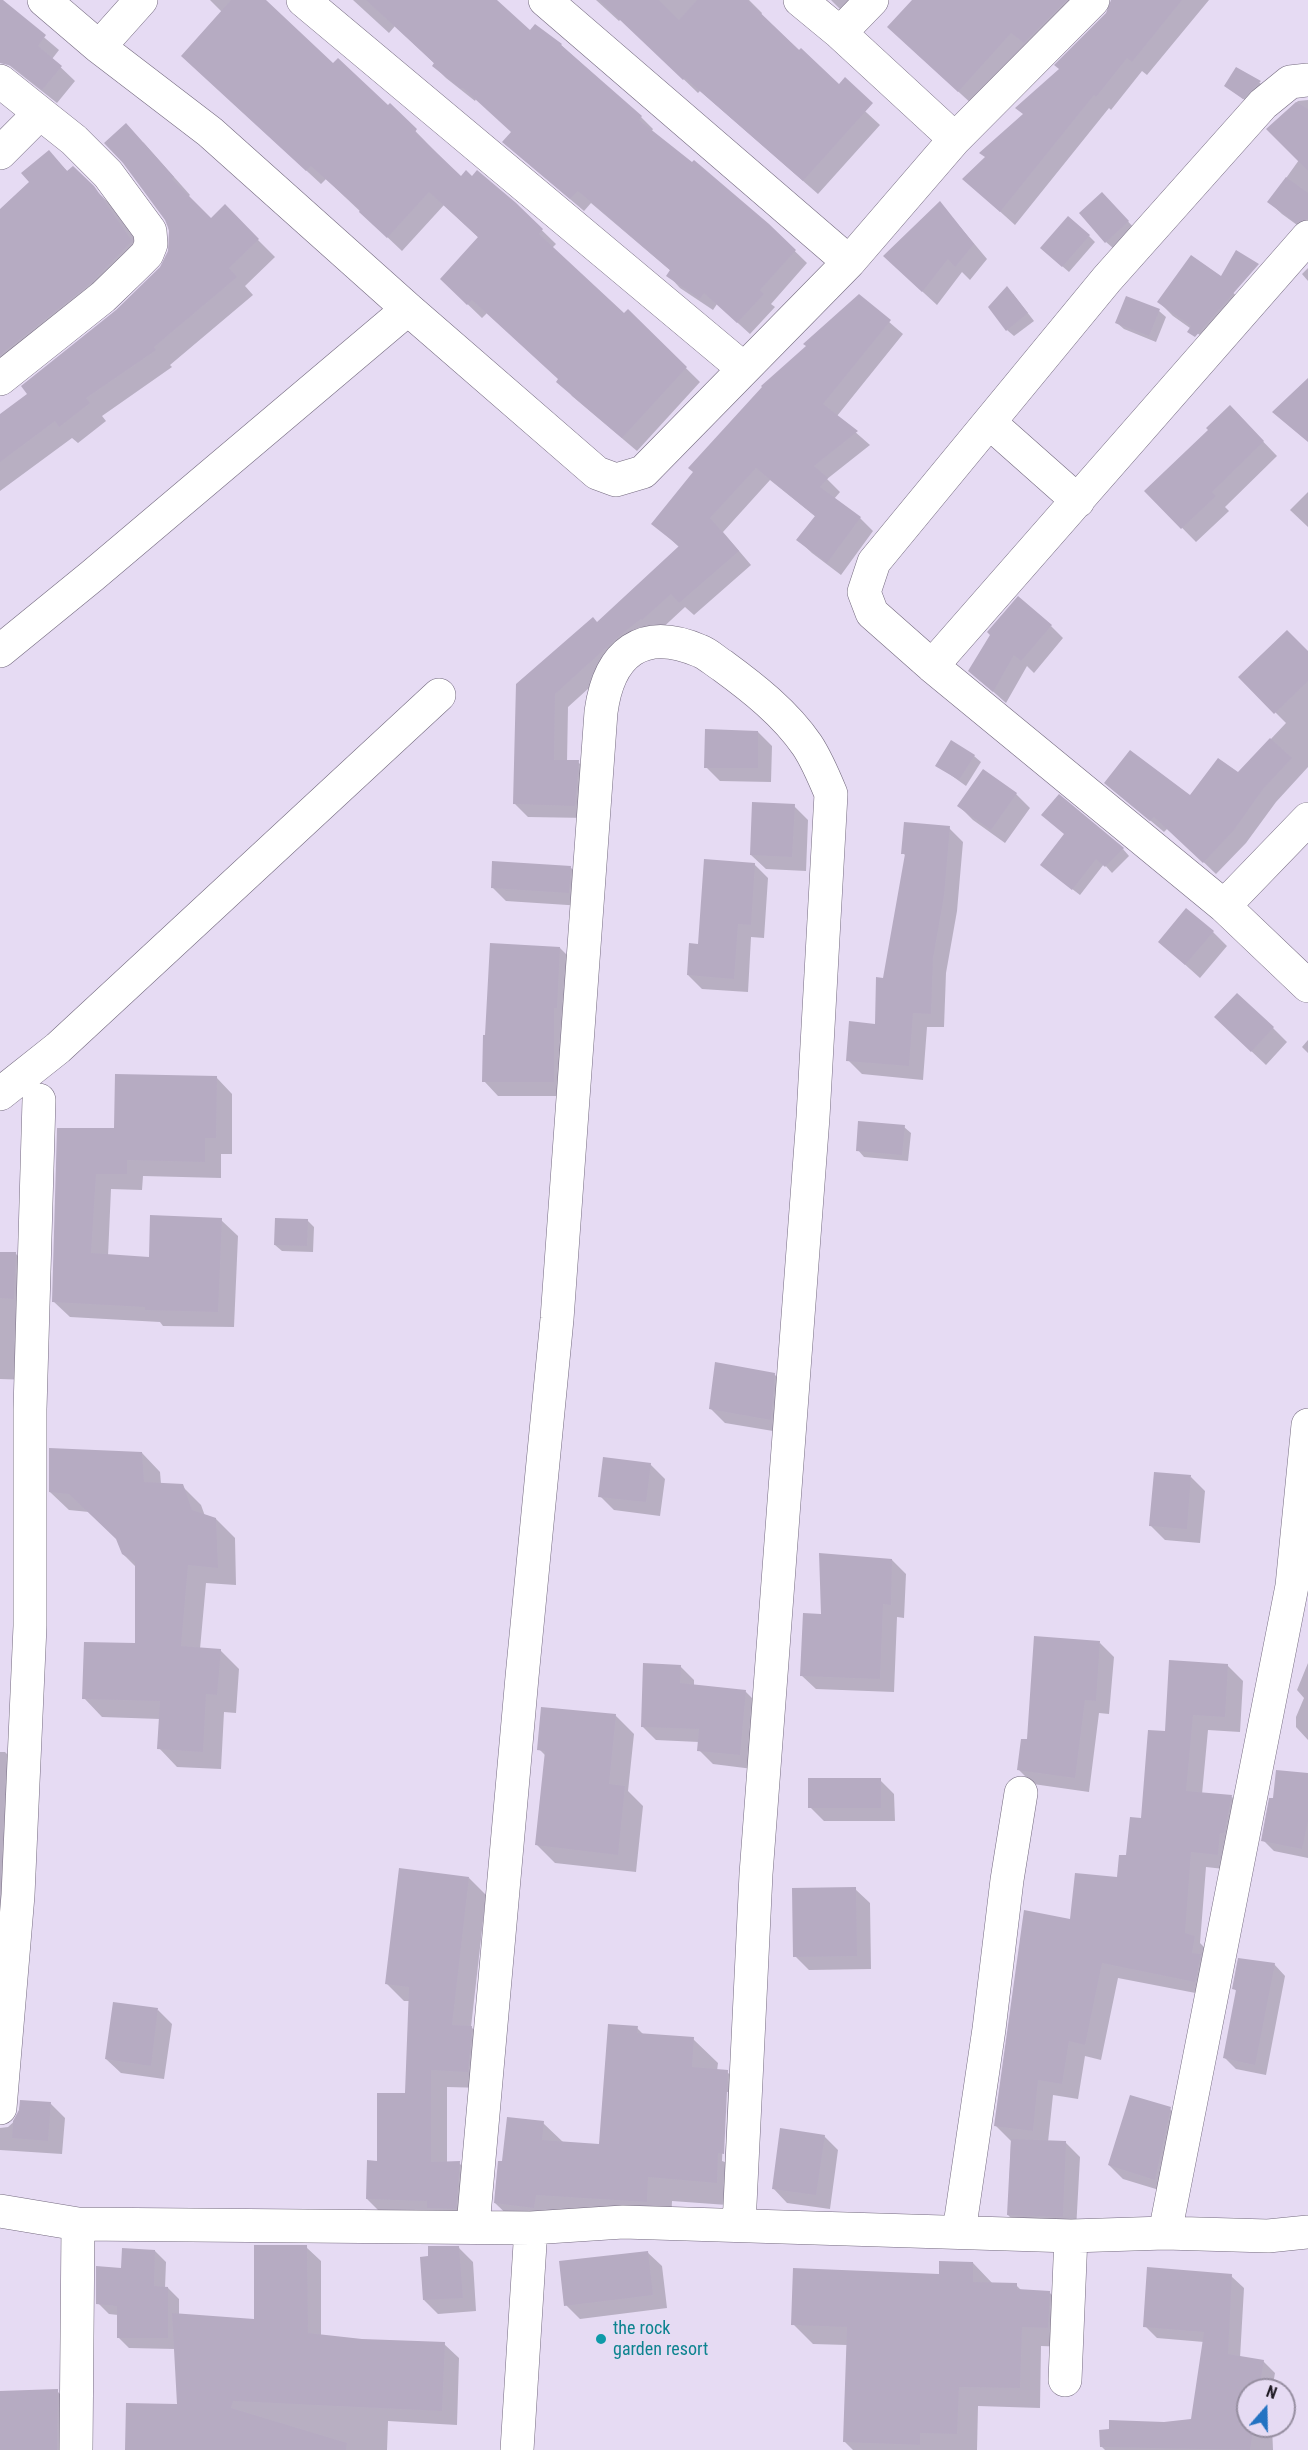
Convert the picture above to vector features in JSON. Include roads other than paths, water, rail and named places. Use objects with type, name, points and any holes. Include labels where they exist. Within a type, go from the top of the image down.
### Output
[{"type":"street","points":[[44,0],[99,47],[210,132],[408,309],[597,473],[616,480],[643,472],[849,262],[955,139],[1092,0]]},
{"type":"street","points":[[99,47],[141,0]]},
{"type":"street","points":[[303,0],[744,369]]},
{"type":"street","points":[[545,0],[849,262]]},
{"type":"street","points":[[800,0],[840,33],[955,139]]},
{"type":"street","points":[[840,33],[872,0]]},
{"type":"street","points":[[1308,80],[1290,82],[1263,104],[1107,279],[874,562],[864,592],[872,613],[932,666],[1224,906],[1308,986]]},
{"type":"street","points":[[0,81],[74,140],[108,174],[150,231],[151,244],[142,260],[103,297],[0,379]]},
{"type":"street","points":[[0,153],[40,113]]},
{"type":"street","points":[[932,666],[1308,237]]},
{"type":"street","points":[[0,651],[408,309]]},
{"type":"street","points":[[990,423],[1078,501]]},
{"type":"street","points":[[473,2226],[557,1319],[601,712],[604,688],[623,657],[638,645],[659,641],[701,651],[774,707],[806,744],[823,772],[831,794],[813,1117],[756,1874],[739,2225]]},
{"type":"street","points":[[0,1094],[58,1048],[439,695]]},
{"type":"street","points":[[1224,906],[1308,819]]},
{"type":"street","points":[[0,2108],[18,1895],[29,1637],[30,1409],[39,1100]]},
{"type":"street","points":[[1165,2233],[1292,1586],[1308,1425]]},
{"type":"street","points":[[959,2232],[1021,1793]]},
{"type":"street","points":[[0,2211],[78,2224],[531,2228],[623,2222],[1071,2235],[1165,2233],[1268,2236],[1308,2232]]},
{"type":"street","points":[[76,2450],[78,2224]]},
{"type":"street","points":[[517,2450],[531,2228]]},
{"type":"street","points":[[1065,2380],[1071,2235]]},
{"type":"place","name":"the rock garden resort","points":[[601,2339]]}]
